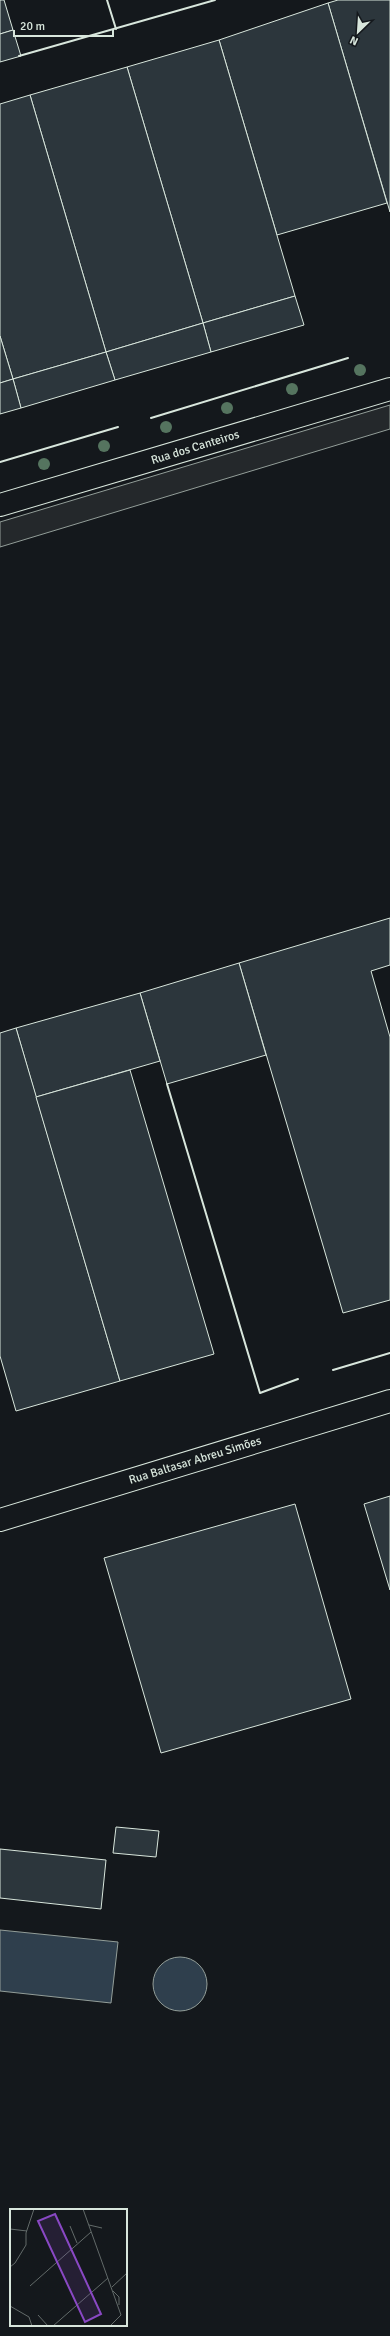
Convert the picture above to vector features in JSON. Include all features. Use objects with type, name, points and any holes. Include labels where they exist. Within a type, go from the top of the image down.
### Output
[{"type":"street","name":"Rua dos Canteiros","points":[[0,505],[390,389]]},
{"type":"street","name":"Rua Baltasar Abreu Simões","points":[[0,1520],[390,1401]]},
{"type":"shaded area","points":[[390,405],[390,429],[0,547],[0,522]]},
{"type":"water","points":[[0,1930],[118,1942],[111,2003],[0,1991]]},
{"type":"water","points":[[175,1957],[185,1957],[195,1961],[203,1969],[207,1979],[207,1989],[203,1999],[195,2007],[185,2011],[175,2011],[165,2007],[157,1999],[153,1989],[153,1979],[157,1969],[165,1961]]},
{"type":"building","points":[[0,0],[4,0],[13,30],[0,34]]},
{"type":"building","points":[[338,0],[390,0],[390,212],[328,3]]},
{"type":"building","points":[[328,3],[387,203],[277,235],[219,40]]},
{"type":"building","points":[[13,30],[21,56],[0,62],[0,34]]},
{"type":"building","points":[[219,40],[295,296],[203,323],[127,67]]},
{"type":"building","points":[[127,67],[203,323],[106,352],[30,95]]},
{"type":"building","points":[[30,95],[106,352],[13,379],[0,336],[0,104]]},
{"type":"building","points":[[295,296],[304,325],[211,352],[203,323]]},
{"type":"building","points":[[203,323],[211,352],[115,380],[106,352]]},
{"type":"building","points":[[0,336],[13,379],[0,383]]},
{"type":"building","points":[[106,352],[115,380],[21,408],[13,379]]},
{"type":"building","points":[[13,379],[21,408],[0,414],[0,383]]},
{"type":"building","points":[[390,918],[390,965],[371,971],[390,1037],[390,1300],[343,1313],[239,963]]},
{"type":"building","points":[[239,963],[266,1055],[167,1084],[140,993]]},
{"type":"building","points":[[140,993],[160,1061],[36,1097],[16,1028]]},
{"type":"building","points":[[16,1028],[120,1381],[16,1411],[0,1356],[0,1033]]},
{"type":"building","points":[[130,1070],[214,1354],[120,1381],[36,1097]]},
{"type":"building","points":[[390,1496],[390,1590],[364,1504]]},
{"type":"building","points":[[295,1504],[351,1699],[161,1753],[104,1558]]},
{"type":"building","points":[[116,1827],[159,1831],[156,1857],[113,1853]]},
{"type":"building","points":[[0,1849],[106,1860],[101,1909],[0,1898]]},
{"type":"wall","points":[[107,0],[116,29]]},
{"type":"wall","points":[[19,56],[215,0]]},
{"type":"wall","points":[[151,418],[348,358]]},
{"type":"wall","points":[[0,462],[118,427]]},
{"type":"wall","points":[[167,1084],[260,1393],[298,1379]]},
{"type":"wall","points":[[333,1370],[390,1353]]}]
